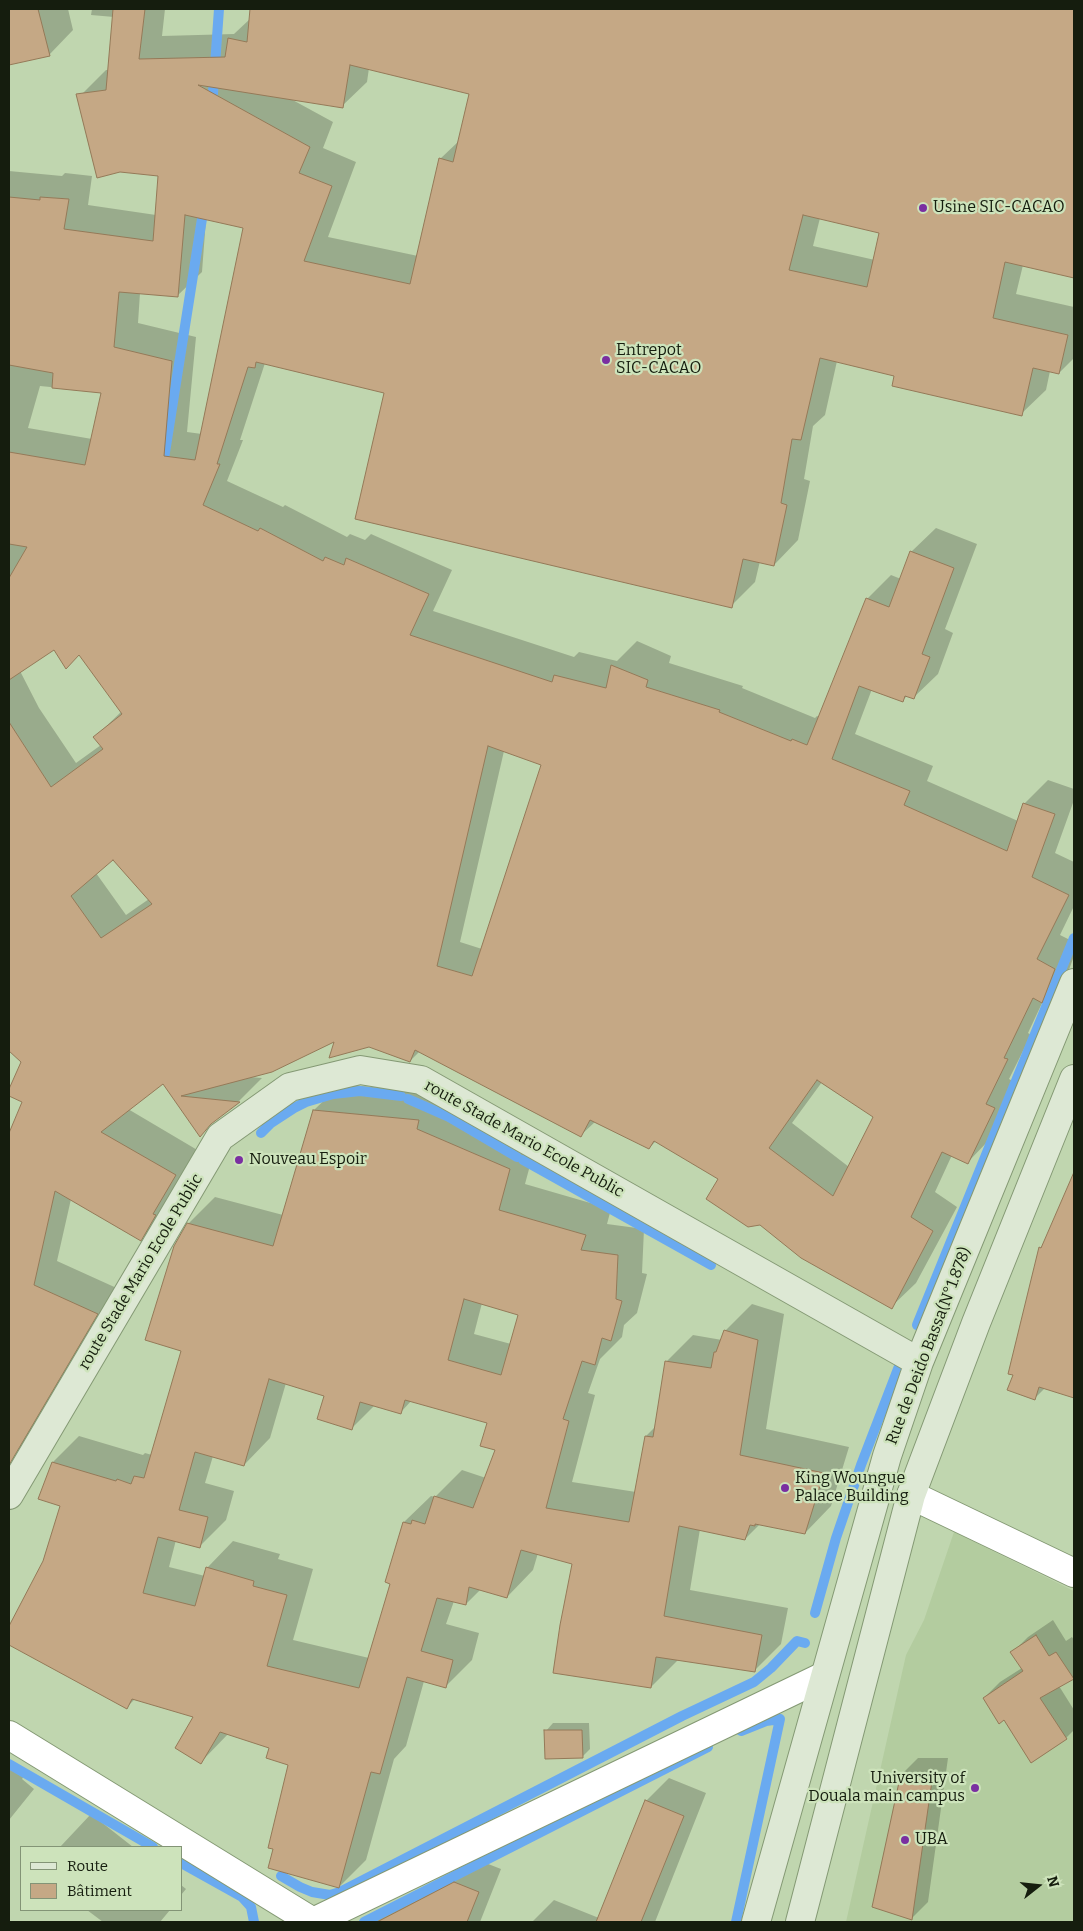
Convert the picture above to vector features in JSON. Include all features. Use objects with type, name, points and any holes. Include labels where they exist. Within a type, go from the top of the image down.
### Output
[{"type":"main road","name":"Rue de Deido Bassa(N°1.878)","points":[[756,1922],[887,1456],[920,1362],[1074,983]]},
{"type":"main road","name":"route Stade Mario Ecole Public","points":[[9,1495],[220,1137],[290,1087],[360,1070],[421,1080],[920,1362]]},
{"type":"main road","points":[[800,1922],[911,1496],[976,1323],[1074,1079]]},
{"type":"street","points":[[911,1496],[1074,1573]]},
{"type":"street","points":[[9,1735],[313,1922],[824,1676]]},
{"type":"shaded area","name":"University of Douala main campus","points":[[954,1532],[1074,1591],[1074,1922],[846,1922],[906,1655],[924,1620]]},
{"type":"building","points":[[9,9],[38,9],[50,56],[9,65]]},
{"type":"building","points":[[113,9],[145,9],[139,59],[225,57],[228,38],[247,42],[250,9],[1074,9],[1074,278],[1005,262],[993,318],[1068,335],[1059,374],[1033,368],[1022,416],[892,386],[894,376],[820,358],[801,440],[792,439],[781,503],[787,505],[774,566],[743,559],[732,608],[355,519],[384,393],[256,362],[255,368],[248,367],[217,464],[220,464],[203,505],[258,531],[260,528],[323,561],[325,557],[344,565],[346,558],[429,594],[410,635],[552,682],[554,675],[606,688],[611,665],[648,680],[646,687],[720,710],[719,712],[791,741],[792,739],[807,745],[866,598],[889,607],[910,551],[954,568],[922,654],[930,657],[914,699],[905,696],[903,702],[859,686],[832,759],[910,791],[904,805],[1007,851],[1023,803],[1055,814],[1032,877],[1069,895],[1037,959],[1055,969],[1042,1003],[1033,998],[1004,1058],[1008,1059],[986,1104],[995,1108],[968,1164],[942,1152],[911,1217],[933,1231],[892,1309],[801,1258],[760,1225],[748,1227],[706,1199],[718,1179],[654,1141],[649,1149],[590,1120],[581,1137],[415,1050],[410,1062],[369,1047],[329,1058],[334,1042],[272,1072],[181,1096],[240,1102],[211,1124],[200,1137],[163,1084],[101,1132],[176,1175],[153,1214],[156,1215],[141,1241],[55,1191],[34,1285],[98,1314],[9,1465],[9,1133],[22,1102],[9,1096],[9,1089],[21,1062],[9,1051],[9,722],[51,787],[103,749],[93,737],[122,714],[79,655],[66,669],[54,650],[9,680],[9,578],[27,547],[9,544],[9,452],[85,465],[101,393],[52,388],[53,373],[9,365],[9,197],[40,200],[40,197],[69,199],[64,229],[153,241],[158,176],[120,172],[97,178],[76,94],[106,90]],"holes":[[[350,65],[469,94],[453,162],[439,158],[410,284],[304,261],[332,186],[299,173],[310,147],[198,85],[343,108]],[[185,215],[243,228],[195,460],[164,456],[172,361],[114,347],[119,292],[178,297]],[[803,215],[879,233],[867,287],[789,270]],[[488,746],[541,765],[472,976],[437,966]],[[113,860],[152,904],[101,938],[71,896]],[[817,1080],[873,1117],[833,1196],[769,1148]]]},
{"type":"building","points":[[313,1110],[419,1120],[417,1129],[510,1169],[499,1210],[586,1235],[581,1250],[618,1255],[616,1299],[622,1301],[611,1341],[602,1338],[595,1365],[582,1361],[563,1419],[569,1421],[546,1508],[629,1522],[645,1436],[653,1437],[665,1361],[711,1368],[714,1352],[716,1352],[724,1330],[758,1340],[740,1455],[824,1473],[805,1534],[755,1524],[755,1526],[750,1525],[745,1540],[679,1526],[664,1616],[762,1635],[755,1672],[656,1657],[651,1688],[553,1673],[572,1564],[521,1550],[507,1598],[469,1587],[466,1605],[437,1598],[421,1651],[453,1660],[446,1688],[407,1677],[380,1774],[371,1772],[339,1888],[268,1868],[273,1849],[268,1848],[288,1765],[266,1758],[269,1748],[220,1732],[201,1764],[175,1748],[193,1717],[132,1699],[127,1709],[9,1645],[9,1626],[43,1561],[60,1506],[38,1499],[52,1462],[131,1484],[134,1476],[144,1478],[181,1351],[145,1340],[174,1246],[187,1223],[273,1246]],"holes":[[[464,1299],[518,1315],[501,1375],[448,1360]],[[269,1379],[324,1396],[317,1419],[352,1430],[360,1402],[401,1414],[405,1400],[487,1423],[480,1446],[495,1450],[473,1508],[434,1496],[425,1524],[412,1520],[411,1524],[403,1522],[385,1582],[390,1584],[359,1688],[267,1666],[287,1595],[253,1586],[254,1581],[206,1567],[195,1606],[143,1593],[158,1537],[200,1548],[208,1517],[179,1510],[195,1452],[244,1466]]]},
{"type":"building","points":[[1074,1172],[1074,1398],[1039,1387],[1035,1400],[1007,1390],[1013,1375],[1008,1374],[1039,1247],[1041,1248]]},
{"type":"building","points":[[1036,1635],[1049,1656],[1056,1652],[1074,1679],[1040,1698],[1067,1739],[1031,1763],[1004,1720],[999,1724],[983,1698],[1023,1671],[1010,1652]]},
{"type":"building","points":[[544,1730],[582,1730],[583,1758],[545,1759]]},
{"type":"building","name":"UBA","points":[[901,1773],[933,1774],[912,1920],[872,1907]]},
{"type":"building","points":[[645,1800],[684,1816],[641,1922],[596,1922]]},
{"type":"building","points":[[454,1882],[479,1892],[467,1922],[377,1922]]},
{"type":"waterway","points":[[212,107],[219,9]]},
{"type":"waterway","points":[[163,465],[204,206]]},
{"type":"waterway","points":[[917,1325],[1074,938]]},
{"type":"waterway","points":[[261,1133],[271,1123],[294,1108],[306,1102],[333,1094],[360,1091],[401,1096]]},
{"type":"waterway","points":[[408,1099],[449,1117],[517,1157]]},
{"type":"waterway","points":[[523,1160],[711,1265]]},
{"type":"waterway","points":[[815,1613],[836,1538],[861,1465],[901,1361]]},
{"type":"waterway","points":[[281,1876],[312,1892],[330,1895],[340,1892],[682,1716],[754,1682],[771,1668],[797,1641],[805,1643]]},
{"type":"waterway","points":[[736,1922],[780,1719],[766,1721],[741,1731]]},
{"type":"waterway","points":[[364,1922],[708,1747]]},
{"type":"waterway","points":[[9,1764],[151,1846]]},
{"type":"waterway","points":[[182,1864],[242,1897],[251,1907],[254,1922]]},
{"type":"place","name":"Usine SIC-CACAO","points":[[923,208]]},
{"type":"place","name":"Entrepot SIC-CACAO","points":[[606,360]]},
{"type":"place","name":"Nouveau Espoir","points":[[239,1160]]},
{"type":"place","name":"King Woungue Palace Building","points":[[785,1488]]},
{"type":"place","name":"University of Douala main campus","points":[[975,1788]]},
{"type":"place","name":"UBA","points":[[905,1840]]}]
